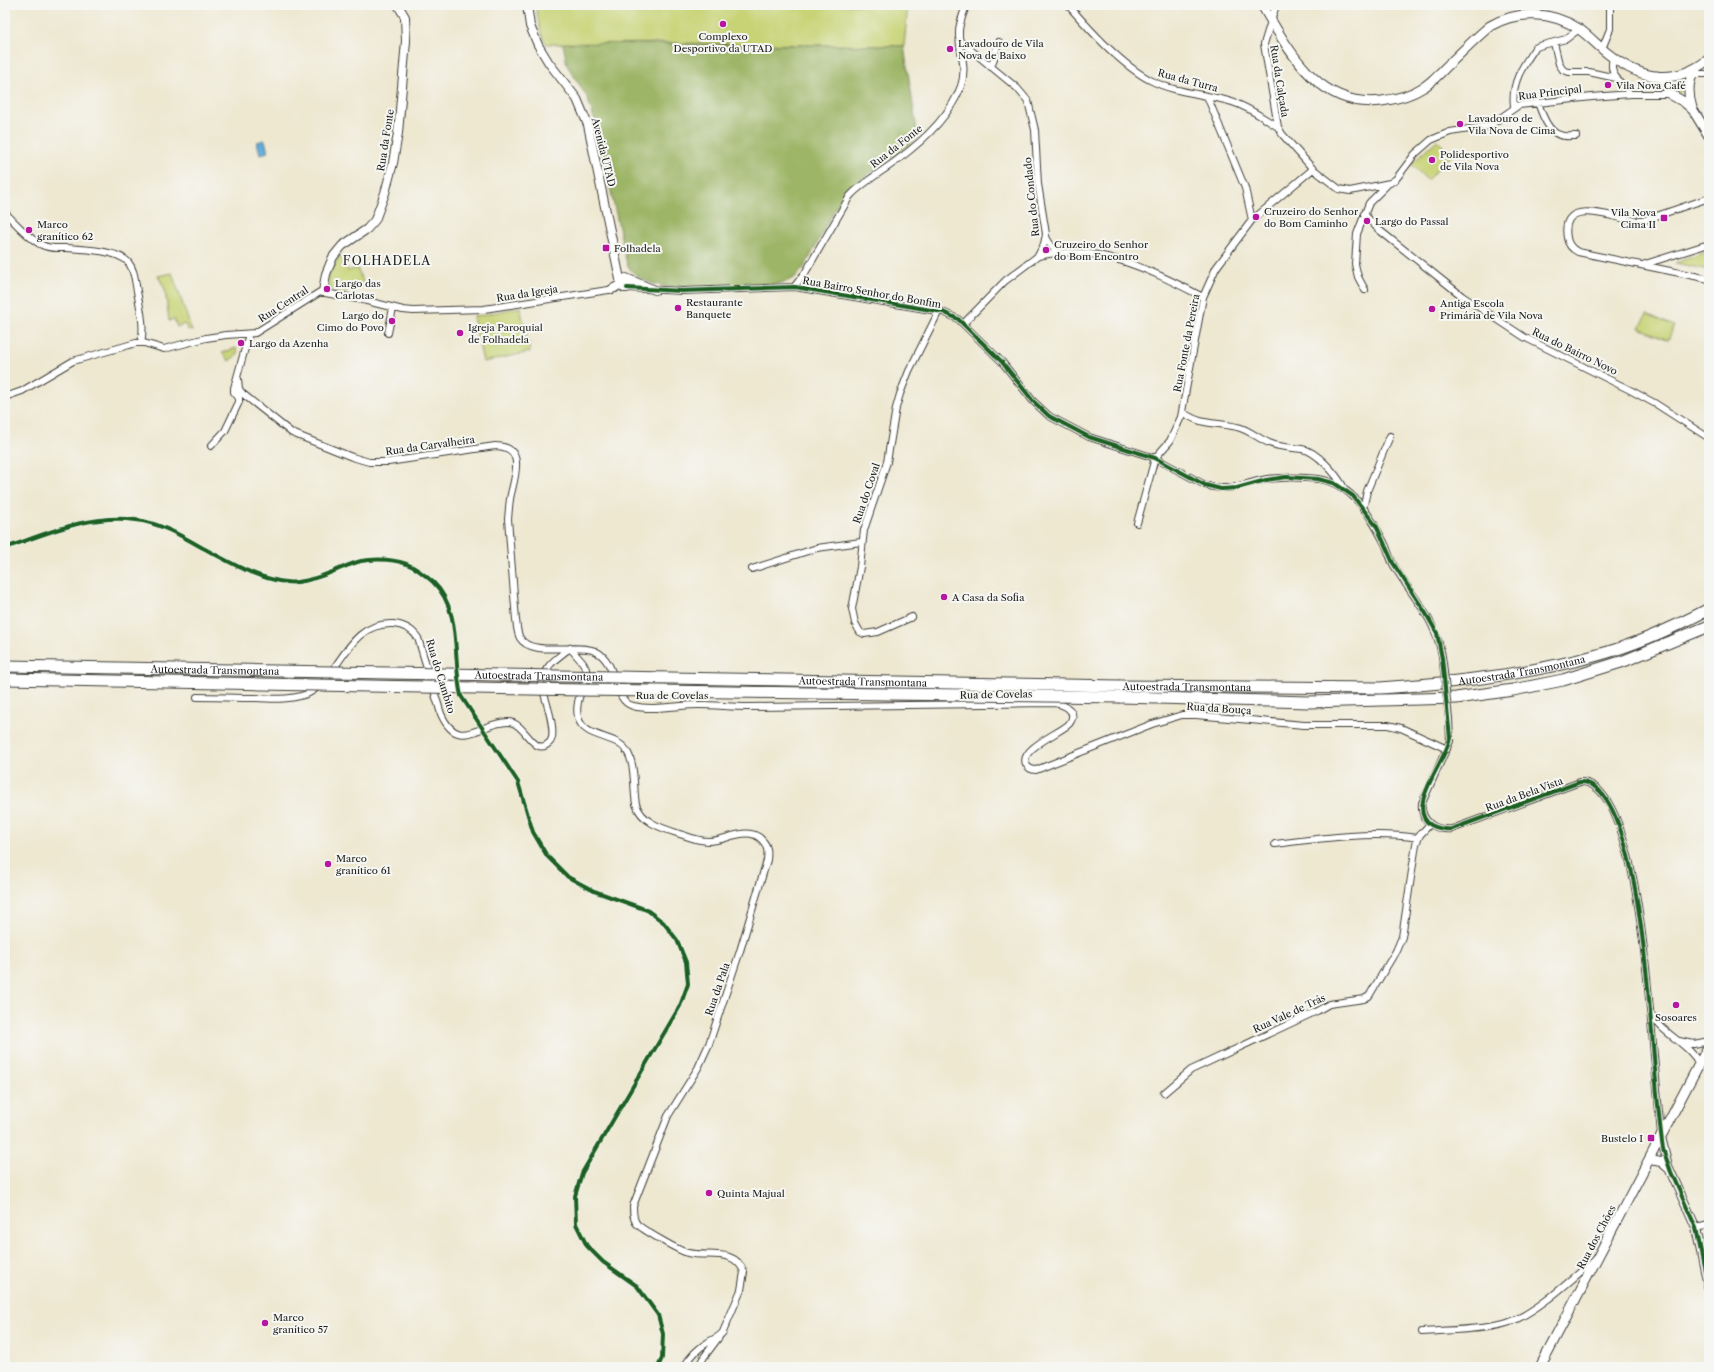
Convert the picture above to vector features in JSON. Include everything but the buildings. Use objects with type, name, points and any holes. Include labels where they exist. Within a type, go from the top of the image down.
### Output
[{"type":"highway","name":"Autoestrada Transmontana","points":[[5,679],[583,690],[1120,692],[1380,688],[1423,685],[1504,675],[1595,656],[1635,642],[1709,609]]},
{"type":"highway","name":"Autoestrada Transmontana","points":[[5,666],[1120,692],[1308,702],[1456,698],[1513,690],[1563,680],[1624,661],[1709,626]]},
{"type":"main road","points":[[1262,5],[1300,64],[1312,78],[1335,94],[1362,102],[1394,100],[1413,94],[1422,88],[1485,30],[1500,20],[1519,15],[1537,14],[1554,18],[1579,29],[1613,58],[1637,72],[1657,76],[1675,75],[1694,71],[1709,59]]},
{"type":"main road","points":[[1671,93],[1683,97],[1689,89],[1694,71]]},
{"type":"main road","points":[[1675,75],[1686,77],[1693,110]]},
{"type":"main road","points":[[1671,93],[1668,81],[1675,75]]},
{"type":"main road","points":[[1657,76],[1664,81],[1671,93],[1693,110],[1709,136]]},
{"type":"main road","name":"Rua dos Chões","points":[[1540,1367],[1650,1160],[1709,1045]]},
{"type":"street","name":"Rua da Fonte","points":[[323,292],[326,274],[333,257],[342,246],[370,226],[375,220],[382,203],[390,175],[398,133],[406,41],[405,17],[398,5]]},
{"type":"street","name":"Avenida UTAD","points":[[527,5],[530,26],[538,45],[549,63],[578,99],[588,125],[619,270],[625,284]]},
{"type":"street","name":"Rua da Fonte","points":[[794,287],[805,273],[850,196],[857,188],[896,161],[928,135],[949,108],[959,90],[964,73],[964,62],[959,28],[966,5]]},
{"type":"street","name":"Rua da Turra","points":[[1068,5],[1095,35],[1148,78],[1167,87],[1243,106],[1278,126]]},
{"type":"street","name":"Rua da Calçada","points":[[1276,5],[1264,44],[1278,126],[1282,134],[1312,169],[1342,190],[1354,190],[1388,184]]},
{"type":"street","points":[[1602,49],[1610,28],[1610,5]]},
{"type":"street","points":[[1514,106],[1514,86],[1518,75],[1536,47],[1554,43],[1570,37],[1579,29]]},
{"type":"street","name":"Rua do Condado","points":[[960,41],[1021,92],[1030,106],[1035,130],[1038,184],[1046,237],[1043,248],[1038,256],[1005,281],[964,324]]},
{"type":"street","points":[[991,66],[996,56],[996,50],[999,42]]},
{"type":"street","points":[[1554,43],[1559,64],[1563,70],[1569,72],[1589,72],[1616,78]]},
{"type":"street","points":[[1613,58],[1612,70],[1616,78],[1630,94]]},
{"type":"street","points":[[1694,71],[1709,74]]},
{"type":"street","name":"Rua Principal","points":[[1365,290],[1356,271],[1355,257],[1357,234],[1364,214],[1372,198],[1396,179],[1415,154],[1431,140],[1450,132],[1489,126],[1514,106],[1538,102],[1630,94],[1671,93]]},
{"type":"street","points":[[1207,96],[1245,188],[1252,220]]},
{"type":"street","points":[[1538,102],[1543,116],[1556,134],[1562,136],[1576,136]]},
{"type":"street","name":"Rua Fonte da Pereira","points":[[1155,458],[1170,441],[1182,412],[1203,298],[1220,261],[1252,220],[1312,169]]},
{"type":"street","points":[[1709,198],[1642,221],[1633,221],[1586,211],[1577,213],[1569,222],[1566,232],[1570,246],[1575,250],[1640,266],[1709,279]]},
{"type":"street","points":[[5,213],[41,245],[90,250],[107,253],[124,259],[133,272],[143,327],[141,343]]},
{"type":"street","name":"Rua do Bairro Novo","points":[[1364,214],[1378,229],[1462,296],[1511,329],[1656,404],[1709,438]]},
{"type":"street","points":[[1046,237],[1051,246],[1060,253]]},
{"type":"street","points":[[1640,266],[1709,244]]},
{"type":"street","points":[[1038,256],[1060,253],[1085,253],[1121,259],[1148,270],[1203,298]]},
{"type":"street","points":[[612,289],[625,284],[655,290]]},
{"type":"street","name":"Rua Bairro Senhor do Bonfim","points":[[655,290],[682,292],[794,287],[939,311],[954,317],[964,324],[1006,365],[1033,401],[1049,416],[1089,437],[1155,458],[1205,486],[1213,488],[1237,488],[1266,480],[1286,477],[1318,479],[1334,482],[1344,488]]},
{"type":"street","name":"Rua da Igreja","points":[[393,308],[409,311],[484,309],[612,289]]},
{"type":"street","name":"Rua Central","points":[[249,334],[260,331],[317,294],[323,292],[393,308]]},
{"type":"street","points":[[388,333],[393,308]]},
{"type":"street","name":"Rua do Coval","points":[[912,616],[875,633],[864,634],[860,632],[853,617],[852,609],[860,567],[861,542],[865,524],[889,457],[900,394],[909,371],[939,311]]},
{"type":"street","points":[[5,397],[22,391],[73,361],[91,355],[141,343],[164,349],[200,339],[226,335],[249,334],[234,390],[239,398],[239,403],[225,431],[211,446]]},
{"type":"street","name":"Rua da Carvalheira","points":[[238,379],[239,389],[243,394],[287,430],[344,455],[361,460],[388,462],[488,447]]},
{"type":"street","points":[[1182,412],[1193,419],[1206,423],[1239,427],[1248,431],[1255,437],[1277,446],[1305,449],[1314,454],[1338,477],[1344,488],[1353,496],[1376,527],[1393,563],[1434,628],[1440,645],[1450,738],[1447,749],[1422,803],[1422,814],[1430,824]]},
{"type":"street","points":[[1363,509],[1367,491],[1390,436]]},
{"type":"street","name":"Rua de Covelas","points":[[488,447],[506,448],[513,454],[517,466],[508,519],[516,620],[519,636],[524,643],[532,647],[588,649],[603,656],[612,668],[624,701],[630,705],[638,707],[701,705],[753,707],[1050,703]]},
{"type":"street","points":[[1137,523],[1155,458]]},
{"type":"street","points":[[752,569],[817,548],[861,542]]},
{"type":"street","name":"Rua do Cambito","points":[[197,697],[285,699],[304,695],[318,688],[349,647],[363,634],[380,625],[398,624],[414,632],[418,638],[441,714],[445,723],[451,729],[461,734],[469,734],[500,723],[512,722],[520,726],[533,743],[540,745],[548,744],[553,733],[541,683],[543,675],[549,665],[570,648]]},
{"type":"street","name":"Rua da Pala","points":[[570,648],[583,663],[586,669],[577,708],[578,719],[584,728],[619,743],[628,752],[632,764],[636,804],[644,818],[663,829],[701,840],[712,841],[740,834],[752,834],[760,837],[767,848],[767,860],[740,951],[709,1044],[698,1068],[668,1116],[633,1206],[634,1217],[637,1224],[680,1250],[691,1253],[727,1255],[733,1258],[742,1268],[745,1278],[725,1329],[698,1367]]},
{"type":"street","name":"Rua da Bouça","points":[[1050,703],[1060,704],[1068,708],[1072,715],[1072,721],[1068,726],[1027,753],[1025,763],[1033,770],[1042,769],[1163,720],[1182,715],[1304,725],[1392,725],[1447,749]]},
{"type":"street","name":"Rua da Bela Vista","points":[[1430,824],[1442,829],[1452,828],[1572,784],[1583,782],[1593,786],[1604,796],[1611,809],[1632,874],[1641,926],[1661,1137]]},
{"type":"street","name":"Rua Vale de Trás","points":[[1164,1093],[1191,1070],[1315,1012],[1326,1005],[1364,999],[1369,996],[1396,951],[1402,937],[1415,849],[1418,838],[1430,824]]},
{"type":"street","points":[[1275,844],[1378,835],[1400,835],[1418,838]]},
{"type":"street","points":[[1650,1012],[1663,1030],[1677,1040],[1696,1058],[1699,1064]]},
{"type":"street","points":[[1677,1040],[1694,1044],[1709,1041]]},
{"type":"street","points":[[1661,1137],[1671,1172],[1696,1228],[1709,1290]]},
{"type":"street","points":[[1650,1160],[1661,1162],[1671,1172]]},
{"type":"street","points":[[1696,1228],[1709,1225]]},
{"type":"street","points":[[1422,1332],[1493,1326],[1520,1318],[1569,1282],[1598,1257]]},
{"type":"street","points":[[684,1367],[692,1355],[706,1343],[720,1336]]},
{"type":"green space","name":"Complexo Desportivo da UTAD","points":[[535,5],[908,5],[904,46],[676,43],[546,44],[541,33]]},
{"type":"green space","points":[[563,43],[904,46],[918,137],[897,155],[848,191],[833,212],[805,266],[794,278],[782,283],[768,285],[695,288],[662,286],[647,282],[635,274],[627,264],[596,124],[587,97],[567,65]]},
{"type":"green space","points":[[1676,81],[1680,81],[1684,87],[1680,93],[1676,93],[1672,89],[1672,85]]},
{"type":"green space","name":"Polidesportivo de Vila Nova","points":[[1437,140],[1452,155],[1427,180],[1411,164]]},
{"type":"green space","points":[[1709,251],[1709,270],[1675,263]]},
{"type":"green space","points":[[342,254],[348,271],[357,268],[365,286],[346,286],[346,295],[332,290],[328,285],[331,271]]},
{"type":"green space","points":[[172,273],[192,331],[188,330],[185,324],[177,327],[174,319],[169,321],[165,289],[158,276]]},
{"type":"green space","points":[[520,307],[530,352],[483,362],[473,317]]},
{"type":"green space","points":[[1647,314],[1674,326],[1668,340],[1640,328]]},
{"type":"green space","points":[[236,348],[238,354],[229,361],[222,353]]},
{"type":"water","points":[[265,140],[268,152],[260,154],[257,142]]},
{"type":"cycle path","points":[[627,288],[682,291],[795,287],[943,312],[958,319],[1002,362],[1033,401],[1049,416],[1089,437],[1155,458],[1205,485],[1221,489],[1237,488],[1266,480],[1286,477],[1318,479],[1334,483],[1353,496],[1377,527],[1393,563],[1437,633],[1442,658],[1450,738],[1424,796],[1422,807],[1424,817],[1433,826],[1443,829],[1452,829],[1580,782],[1599,790],[1614,813],[1626,847],[1635,886],[1646,967],[1663,1149],[1671,1172],[1696,1228],[1709,1290]]},
{"type":"cycle path","points":[[5,548],[53,531],[86,522],[102,519],[136,520],[154,524],[171,531],[243,569],[275,580],[286,582],[302,581],[327,574],[361,561],[386,560],[399,562],[414,567],[433,582],[449,607],[453,621],[458,682],[461,696],[518,782],[533,832],[547,856],[568,877],[594,891],[647,910],[663,922],[677,940],[686,962],[688,984],[680,1006],[582,1173],[575,1196],[576,1224],[587,1246],[603,1262],[637,1286],[658,1315],[663,1334],[662,1358],[658,1367]]},
{"type":"place","name":"Complexo Desportivo da UTAD","points":[[723,24]]},
{"type":"place","name":"Lavadouro de Vila Nova de Baixo","points":[[950,49]]},
{"type":"place","name":"Vila Nova Café","points":[[1608,85]]},
{"type":"place","name":"Lavadouro de Vila Nova de Cima","points":[[1460,124]]},
{"type":"place","name":"Polidesportivo de Vila Nova","points":[[1432,160]]},
{"type":"place","name":"Cruzeiro do Senhor do Bom Caminho","points":[[1256,217]]},
{"type":"place","name":"Vila Nova Cima II","points":[[1664,218]]},
{"type":"place","name":"Largo do Passal","points":[[1367,221]]},
{"type":"place","name":"Marco granítico 62","points":[[29,230]]},
{"type":"place","name":"Folhadela","points":[[606,248]]},
{"type":"place","name":"Cruzeiro do Senhor do Bom Encontro","points":[[1046,250]]},
{"type":"place","name":"Largo das Carlotas","points":[[327,289]]},
{"type":"place","name":"Restaurante Banquete","points":[[678,308]]},
{"type":"place","name":"Antiga Escola Primária de Vila Nova","points":[[1432,309]]},
{"type":"place","name":"Largo do Cimo do Povo","points":[[392,321]]},
{"type":"place","name":"Igreja Paroquial de Folhadela","points":[[460,333]]},
{"type":"place","name":"Largo da Azenha","points":[[241,343]]},
{"type":"place","name":"A Casa da Sofia","points":[[944,597]]},
{"type":"place","name":"Marco granítico 61","points":[[328,864]]},
{"type":"place","name":"Sosoares","points":[[1676,1005]]},
{"type":"place","name":"Bustelo I","points":[[1651,1138]]},
{"type":"place","name":"Quinta Majual","points":[[709,1193]]},
{"type":"place","name":"Marco granítico 57","points":[[265,1323]]},
{"type":"district","name":"FOLHADELA","points":[[387,261]]}]
